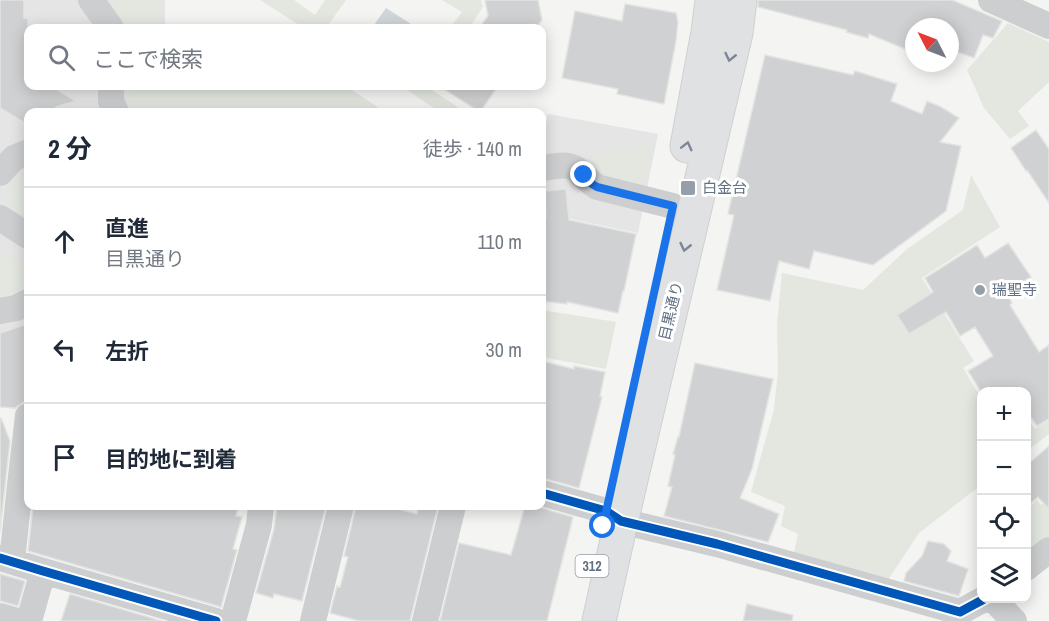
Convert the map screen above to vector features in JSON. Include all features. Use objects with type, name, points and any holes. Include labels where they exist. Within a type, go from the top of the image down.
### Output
[{"type":"main road","name":"目黒通り","points":[[683,209],[690,137],[712,0]]},
{"type":"main road","name":"目黒通り","points":[[599,621],[614,516],[683,209],[736,33],[740,0]]},
{"type":"main road","name":"目黒通り","points":[[578,621],[614,516]]},
{"type":"street","points":[[91,0],[108,24]]},
{"type":"street","points":[[991,0],[1049,26]]},
{"type":"street","points":[[111,90],[111,101],[114,108]]},
{"type":"street","points":[[0,173],[14,158],[24,154]]},
{"type":"street","points":[[546,168],[569,165],[597,187],[683,209]]},
{"type":"street","points":[[0,218],[24,233]]},
{"type":"street","points":[[0,311],[24,304]]},
{"type":"street","points":[[24,450],[6,560],[216,621]]},
{"type":"street","points":[[546,494],[614,516],[960,612],[977,603]]},
{"type":"street","points":[[233,621],[259,525],[261,510]]},
{"type":"street","points":[[313,621],[340,510]]},
{"type":"street","points":[[425,621],[452,510]]},
{"type":"street","points":[[1031,564],[1049,550]]},
{"type":"street","points":[[29,621],[43,571]]},
{"type":"street","points":[[997,603],[1014,621]]},
{"type":"street","points":[[0,616],[17,621]]},
{"type":"shaded area","points":[[0,0],[165,0],[167,24],[24,24],[24,90],[352,90],[379,108],[24,108],[24,374],[0,384]]},
{"type":"shaded area","points":[[105,0],[162,0],[162,24],[119,24]]},
{"type":"shaded area","points":[[260,0],[294,0],[315,15],[325,0],[346,0],[329,24],[298,24]]},
{"type":"shaded area","points":[[442,0],[481,0],[483,7],[472,24],[453,24],[462,12]]},
{"type":"shaded area","points":[[386,8],[411,24],[375,24]]},
{"type":"shaded area","points":[[1008,23],[1049,42],[1049,82],[1018,111],[1029,126],[1010,139],[984,108],[967,70]]},
{"type":"shaded area","points":[[129,90],[350,90],[378,108],[132,108]]},
{"type":"shaded area","points":[[407,90],[432,90],[459,108],[434,108]]},
{"type":"shaded area","points":[[548,114],[658,134],[638,233],[546,214],[546,124]]},
{"type":"shaded area","points":[[653,144],[641,188],[597,176],[588,157],[608,149]]},
{"type":"shaded area","points":[[24,174],[24,225],[6,213],[7,200],[18,179]]},
{"type":"shaded area","points":[[971,175],[1000,227],[922,278],[974,361],[963,368],[977,391],[977,488],[919,533],[888,580],[793,556],[798,534],[781,526],[785,506],[751,492],[774,409],[778,371],[777,324],[782,273],[863,290],[907,249],[963,210]]},
{"type":"shaded area","points":[[0,251],[24,267],[24,291],[0,294]]},
{"type":"shaded area","points":[[546,311],[616,322],[606,369],[546,358]]},
{"type":"shaded area","points":[[1049,420],[1049,434],[1031,448],[1031,424],[1035,429]]},
{"type":"shaded area","points":[[1037,500],[1041,505],[1045,501],[1049,505],[1049,541],[1031,557],[1031,549],[1031,505]]},
{"type":"building","points":[[0,0],[24,0],[24,18],[28,18],[28,24],[24,24],[24,90],[58,90],[76,101],[55,108],[24,108],[24,123],[0,108]]},
{"type":"building","points":[[485,0],[538,0],[542,20],[539,24],[482,24],[488,16]]},
{"type":"building","points":[[758,0],[952,0],[1002,21],[993,38],[983,35],[974,58],[959,52],[959,18],[905,18],[905,49],[869,34],[868,38],[846,32],[847,30],[758,7]]},
{"type":"building","points":[[625,4],[676,13],[678,22],[676,41],[664,104],[617,94],[618,89],[562,78],[575,11],[622,21]]},
{"type":"building","points":[[765,55],[853,75],[855,71],[897,84],[891,101],[922,114],[927,101],[959,118],[940,142],[961,146],[946,211],[873,265],[814,251],[809,269],[779,261],[770,301],[717,290],[734,215],[728,214]]},
{"type":"building","points":[[445,90],[495,90],[483,108],[474,108]]},
{"type":"building","points":[[1036,130],[1049,149],[1049,203],[1011,148]]},
{"type":"building","points":[[566,189],[569,220],[636,234],[618,313],[567,302],[567,304],[546,301],[546,191]]},
{"type":"building","points":[[1008,243],[1031,277],[1006,292],[1012,303],[1010,305],[1039,352],[1049,345],[1049,419],[1037,426],[1031,417],[1031,387],[978,387],[968,371],[993,356],[975,327],[960,336],[946,312],[909,334],[897,315],[933,292],[925,278],[977,245],[985,258]]},
{"type":"building","points":[[24,325],[24,402],[15,408],[0,407],[0,333]]},
{"type":"building","points":[[546,362],[574,369],[574,366],[605,372],[600,396],[602,397],[579,488],[546,479]]},
{"type":"building","points":[[695,363],[773,379],[752,469],[740,498],[779,514],[768,542],[664,516],[672,487],[668,486],[675,455],[673,454],[679,437]]},
{"type":"building","points":[[0,418],[10,441],[0,532]]},
{"type":"building","points":[[1049,446],[1049,509],[1038,497],[1031,503],[1031,462]]},
{"type":"building","points":[[546,509],[573,517],[547,621],[440,621],[459,543],[511,555],[524,510]]},
{"type":"building","points":[[33,510],[237,510],[236,516],[242,517],[233,549],[237,550],[221,607],[28,551]]},
{"type":"building","points":[[276,510],[325,510],[302,601],[274,594],[273,598],[256,593],[274,529]]},
{"type":"building","points":[[355,510],[402,510],[417,514],[418,510],[437,510],[410,621],[359,621],[330,613],[348,557],[344,556]]},
{"type":"building","points":[[928,541],[944,544],[951,551],[947,561],[968,569],[959,596],[904,581],[906,573],[922,556]]},
{"type":"building","points":[[0,574],[25,581],[18,606],[0,601]]},
{"type":"building","points":[[70,594],[162,621],[61,621]]},
{"type":"building","points":[[747,604],[793,615],[792,621],[743,621]]},
{"type":"cycle path","points":[[546,494],[606,511],[621,521],[717,544],[960,612],[977,603]]},
{"type":"cycle path","points":[[0,558],[216,621]]},
{"type":"place","name":"白金台","points":[[688,188]]},
{"type":"place","name":"瑞聖寺","points":[[980,290]]},
{"type":"route","points":[[584,175],[597,187],[673,206],[603,526]]}]
